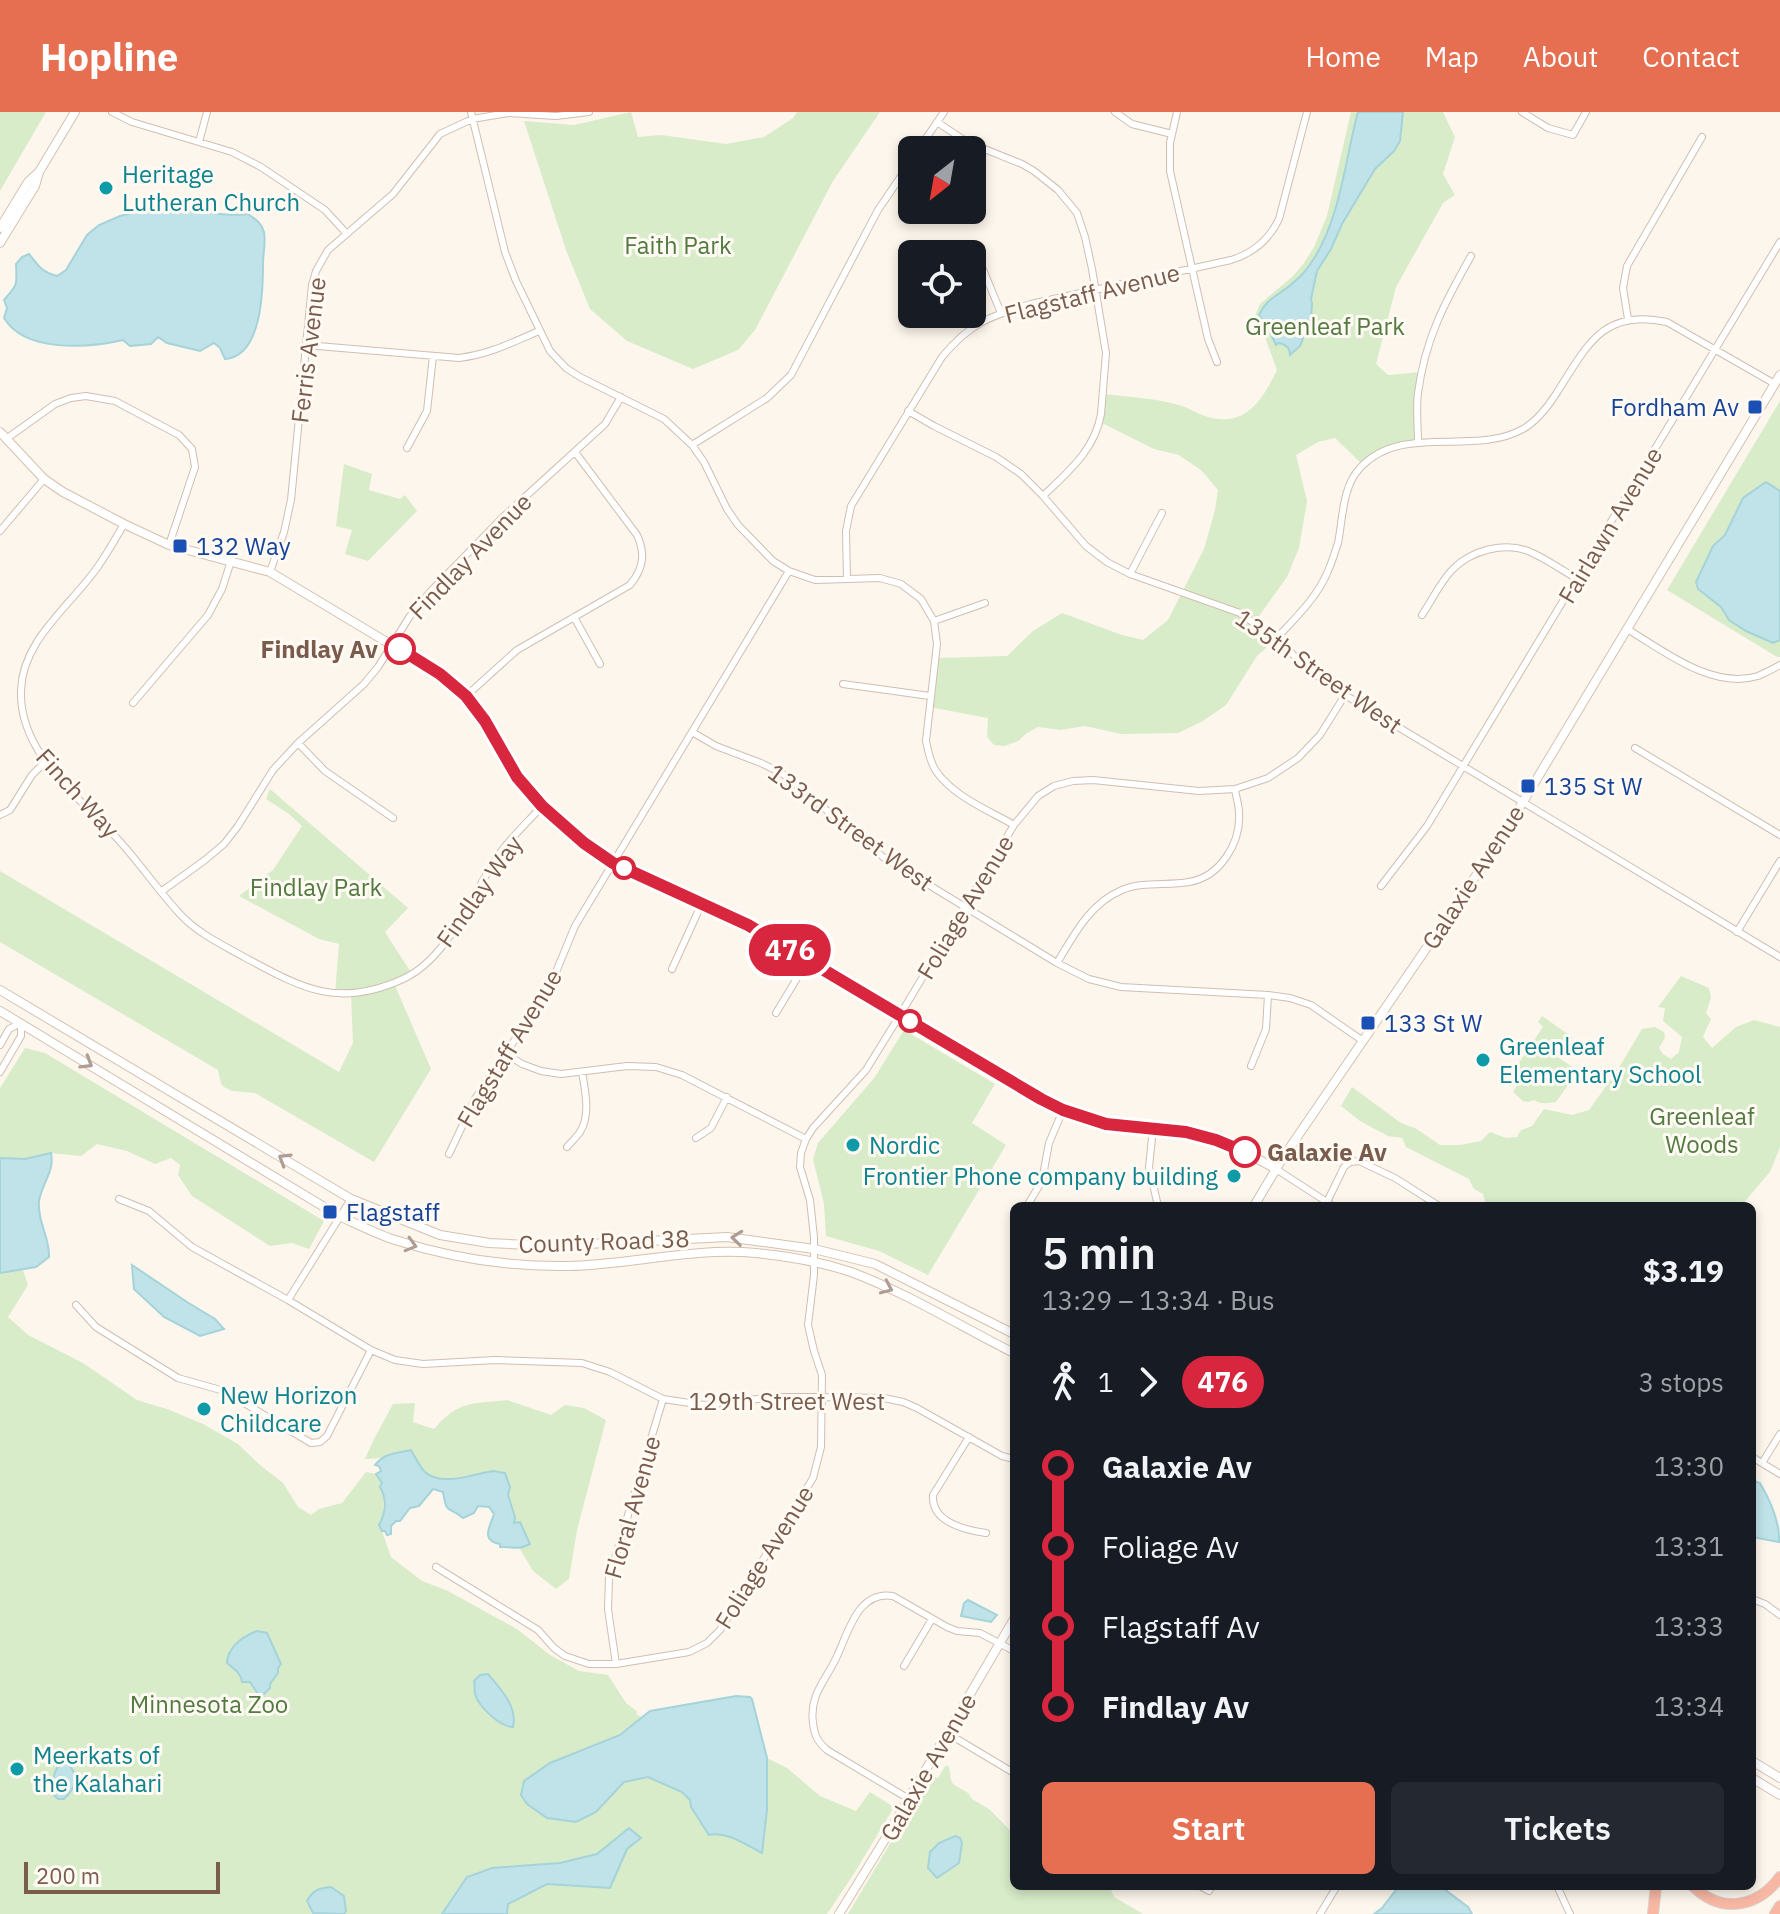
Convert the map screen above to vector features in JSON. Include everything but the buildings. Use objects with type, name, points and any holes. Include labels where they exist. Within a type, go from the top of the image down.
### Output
[{"type":"highway","points":[[1697,1890],[1716,1901],[1747,1903],[1762,1897],[1780,1877]]},
{"type":"highway","points":[[1653,1914],[1656,1890]]},
{"type":"highway","points":[[1775,1914],[1780,1906]]},
{"type":"street","points":[[0,228],[75,112]]},
{"type":"street","points":[[112,112],[137,124],[232,152],[261,167],[325,210],[346,233]]},
{"type":"street","points":[[199,142],[207,112]]},
{"type":"street","name":"Ferris Avenue","points":[[270,572],[291,500],[312,285],[328,250],[393,194],[440,134],[472,115],[508,113],[556,116],[589,112]]},
{"type":"street","points":[[928,136],[944,112]]},
{"type":"street","points":[[1115,112],[1132,124],[1172,134]]},
{"type":"street","points":[[1177,112],[1169,153],[1170,171],[1208,339],[1217,362]]},
{"type":"street","name":"Flagstaff Avenue","points":[[847,579],[846,531],[851,506],[942,357],[957,339],[1001,313],[1031,304],[1231,260],[1249,253],[1271,234],[1283,210],[1307,112]]},
{"type":"street","points":[[1522,112],[1548,128],[1573,135],[1586,112]]},
{"type":"street","points":[[472,115],[505,252],[550,351],[580,377],[664,419],[692,445],[738,525],[773,561],[789,571],[815,580],[880,578],[901,584],[921,599],[934,621],[937,644],[926,741],[929,756],[936,771],[954,790],[1014,825]]},
{"type":"street","points":[[937,122],[967,142],[1022,164],[1058,190],[1077,213],[1085,237],[1106,353],[1100,422],[1084,455],[1043,496]]},
{"type":"street","points":[[1628,319],[1623,288],[1627,266],[1702,137]]},
{"type":"street","points":[[0,243],[35,186],[38,173]]},
{"type":"street","points":[[692,445],[767,398],[791,375],[878,210],[898,181]]},
{"type":"street","name":"Fairlawn Avenue","points":[[1381,886],[1427,826],[1780,242]]},
{"type":"street","points":[[1418,443],[1418,396],[1427,348],[1443,306],[1471,256]]},
{"type":"street","points":[[986,277],[1001,313]]},
{"type":"street","points":[[1276,639],[1310,602],[1327,574],[1337,545],[1346,493],[1356,472],[1368,459],[1384,449],[1418,443],[1492,439],[1524,429],[1547,407],[1590,341],[1607,328],[1628,319],[1650,318],[1667,322],[1777,380]]},
{"type":"street","points":[[306,345],[459,358],[483,355],[539,331]]},
{"type":"street","points":[[407,448],[427,411],[433,356]]},
{"type":"street","name":"Galaxie Avenue","points":[[1256,1202],[1497,845],[1777,380]]},
{"type":"street","points":[[169,545],[195,467],[192,449],[179,435],[115,401],[86,396],[55,404],[3,436],[44,479],[63,492],[169,545],[270,572],[440,674],[466,696],[485,721],[517,777],[542,806],[584,843],[613,863],[748,925],[1063,1110],[1106,1124],[1186,1132],[1216,1140],[1276,1169],[1327,1202]]},
{"type":"street","name":"Findlay Avenue","points":[[162,891],[224,844],[273,770],[298,743],[364,684],[430,592],[502,518],[605,424],[621,397]]},
{"type":"street","name":"135th Street West","points":[[908,411],[996,457],[1021,474],[1086,546],[1107,562],[1130,574],[1240,613],[1345,695],[1780,957]]},
{"type":"street","points":[[466,696],[517,650],[630,585],[640,573],[644,556],[637,535],[575,452]]},
{"type":"street","points":[[0,531],[44,479]]},
{"type":"street","points":[[1130,574],[1162,513]]},
{"type":"street","name":"Finch Way","points":[[124,524],[99,566],[39,639],[26,663],[21,689],[22,715],[31,740],[45,762],[133,855],[162,891]]},
{"type":"street","points":[[1422,615],[1452,569],[1468,557],[1487,549],[1508,547],[1528,551],[1577,579]]},
{"type":"street","points":[[133,703],[208,615],[222,589],[231,561]]},
{"type":"street","name":"Flagstaff Avenue","points":[[449,1154],[475,1099],[549,989],[575,926],[789,571]]},
{"type":"street","points":[[934,621],[985,603]]},
{"type":"street","points":[[574,617],[600,664]]},
{"type":"street","points":[[1627,629],[1697,670],[1725,679],[1759,676],[1780,665]]},
{"type":"street","points":[[843,684],[930,696]]},
{"type":"street","name":"Foliage Avenue","points":[[436,1567],[538,1630],[565,1656],[589,1664],[616,1664],[689,1652],[707,1643],[720,1630],[813,1478],[821,1447],[822,1375],[808,1325],[814,1249],[810,1200],[800,1167],[806,1139],[866,1070],[1014,825],[1038,796],[1054,786],[1073,781],[1093,780],[1199,791],[1235,789],[1268,778],[1298,758],[1320,735],[1345,695]]},
{"type":"street","name":"133rd Street West","points":[[692,732],[716,746],[783,774],[883,857],[1057,963],[1089,979],[1121,987],[1290,998],[1311,1005],[1363,1041]]},
{"type":"street","points":[[298,743],[325,771],[393,818]]},
{"type":"street","points":[[1635,748],[1780,835]]},
{"type":"street","points":[[0,815],[10,810],[32,775],[45,762]]},
{"type":"street","points":[[1057,963],[1084,918],[1108,897],[1140,885],[1192,882],[1220,865],[1232,849],[1238,831],[1235,789]]},
{"type":"street","name":"Findlay Way","points":[[162,891],[180,914],[203,934],[291,982],[331,993],[372,991],[406,977],[435,955],[450,936],[499,854],[542,806]]},
{"type":"street","points":[[1737,932],[1780,861]]},
{"type":"street","points":[[672,969],[702,903]]},
{"type":"street","points":[[776,1013],[808,960]]},
{"type":"street","name":"County Road 38","points":[[0,990],[351,1199],[440,1235],[489,1243],[547,1246],[727,1237],[814,1249],[875,1264],[1010,1332]]},
{"type":"street","points":[[1251,1066],[1266,1029],[1268,995]]},
{"type":"street","points":[[0,1072],[21,1036],[21,1023],[28,1006]]},
{"type":"street","points":[[0,1011],[339,1216],[392,1239],[448,1255],[504,1264],[569,1266],[700,1253],[755,1253],[813,1263],[850,1272],[896,1292],[1010,1351]]},
{"type":"street","points":[[0,1045],[9,1029],[21,1023]]},
{"type":"street","points":[[505,1053],[522,1064],[561,1074],[627,1066],[656,1067],[682,1075],[806,1139]]},
{"type":"street","points":[[567,1147],[583,1126],[586,1110],[582,1072]]},
{"type":"street","points":[[696,1138],[711,1128],[727,1097]]},
{"type":"street","points":[[1029,1202],[1042,1181],[1049,1143],[1063,1110]]},
{"type":"street","points":[[1153,1128],[1149,1167],[1157,1202]]},
{"type":"street","points":[[1331,1202],[1344,1167],[1350,1162],[1359,1161],[1395,1178],[1433,1202]]},
{"type":"street","name":"129th Street West","points":[[119,1199],[149,1211],[192,1247],[371,1350],[395,1360],[423,1364],[495,1360],[582,1363],[610,1372],[663,1399],[703,1405],[775,1397],[884,1398],[903,1402],[1010,1458]]},
{"type":"street","points":[[288,1300],[351,1199]]},
{"type":"street","points":[[76,1305],[96,1327],[178,1378],[224,1391],[311,1443],[320,1442],[327,1436],[371,1350]]},
{"type":"street","name":"Floral Avenue","points":[[616,1664],[608,1609],[609,1578],[663,1399]]},
{"type":"street","points":[[1762,1463],[1780,1434]]},
{"type":"street","points":[[969,1437],[933,1495],[932,1505],[938,1514],[964,1529],[986,1533]]},
{"type":"street","points":[[1756,1459],[1780,1474]]},
{"type":"street","points":[[909,1799],[821,1745],[814,1732],[811,1710],[817,1690],[861,1607],[869,1600],[884,1595],[893,1596],[957,1631],[980,1633],[1010,1649]]},
{"type":"street","points":[[1756,1601],[1780,1615]]},
{"type":"street","points":[[904,1666],[932,1619]]},
{"type":"street","name":"Galaxie Avenue","points":[[839,1914],[1010,1626]]},
{"type":"street","points":[[947,1733],[1010,1771]]},
{"type":"street","points":[[1756,1763],[1780,1778]]},
{"type":"street","points":[[1756,1780],[1780,1795]]},
{"type":"street","points":[[1320,1914],[1335,1890]]},
{"type":"street","points":[[1559,1890],[1570,1914]]},
{"type":"green space","points":[[0,112],[46,112],[0,191]]},
{"type":"green space","name":"Faith Park","points":[[631,112],[638,137],[661,135],[726,144],[764,137],[797,112],[880,112],[833,181],[755,330],[738,350],[693,369],[627,341],[590,309],[566,250],[524,121],[574,125]]},
{"type":"green space","name":"Greenleaf Park","points":[[1351,112],[1443,112],[1455,137],[1443,174],[1455,195],[1443,203],[1396,287],[1376,364],[1388,375],[1422,372],[1418,443],[1384,449],[1363,465],[1335,438],[1318,442],[1296,455],[1307,501],[1299,548],[1287,577],[1254,623],[1276,639],[1257,656],[1226,705],[1203,721],[1178,733],[1121,734],[1085,726],[1060,730],[1038,727],[1005,746],[994,745],[987,737],[988,718],[929,707],[935,658],[1007,656],[1033,631],[1062,613],[1143,640],[1168,620],[1204,549],[1218,490],[1202,471],[1179,455],[1154,449],[1100,422],[1104,394],[1170,403],[1216,419],[1240,416],[1257,403],[1277,370],[1255,316],[1260,304],[1293,276],[1314,247],[1327,216]]},
{"type":"green space","points":[[1780,401],[1780,657],[1777,657],[1667,590]]},
{"type":"green space","points":[[344,464],[372,474],[369,490],[400,499],[405,495],[417,511],[368,561],[345,554],[352,530],[336,526]]},
{"type":"green space","name":"Findlay Park","points":[[270,789],[408,908],[385,932],[412,974],[394,983],[431,1069],[374,1162],[255,1093],[232,1091],[224,1087],[218,1070],[0,942],[0,871],[339,1072],[353,1043],[351,994],[335,993],[339,944],[319,939],[239,896],[273,870],[302,826],[266,799]]},
{"type":"green space","name":"Greenleaf Woods","points":[[1681,976],[1709,988],[1711,998],[1706,1013],[1711,1019],[1703,1037],[1712,1048],[1736,1027],[1754,1020],[1780,1027],[1780,1147],[1770,1172],[1744,1202],[1485,1202],[1483,1194],[1474,1189],[1469,1179],[1406,1147],[1402,1138],[1388,1136],[1360,1121],[1341,1106],[1352,1087],[1401,1123],[1415,1128],[1440,1145],[1481,1141],[1490,1132],[1506,1138],[1517,1137],[1521,1130],[1532,1126],[1544,1109],[1572,1115],[1589,1110],[1642,1029],[1655,1027],[1664,1032],[1665,1038],[1659,1048],[1671,1059],[1679,1052],[1682,1037],[1663,1021],[1665,1008],[1658,1007]]},
{"type":"green space","points":[[1542,1016],[1572,1037],[1558,1057],[1578,1071],[1556,1102],[1523,1101],[1513,1092],[1519,1082],[1510,1076],[1543,1027],[1538,1022]]},
{"type":"green space","points":[[904,1030],[995,1084],[972,1123],[1006,1145],[928,1275],[879,1251],[826,1236],[824,1204],[813,1159],[818,1143],[875,1077]]},
{"type":"green space","points":[[25,1048],[45,1053],[324,1221],[309,1249],[292,1243],[270,1246],[192,1196],[178,1175],[180,1165],[171,1158],[155,1164],[127,1151],[97,1144],[81,1156],[51,1153],[24,1159],[0,1158],[0,1088]]},
{"type":"green space","name":"Minnesota Zoo","points":[[23,1270],[28,1285],[8,1317],[28,1335],[83,1363],[137,1400],[203,1424],[238,1444],[283,1483],[298,1507],[311,1515],[319,1509],[342,1503],[366,1472],[376,1474],[384,1493],[382,1531],[391,1557],[422,1581],[448,1591],[517,1629],[550,1655],[579,1671],[608,1675],[626,1703],[638,1712],[636,1714],[766,1787],[767,1758],[787,1768],[820,1796],[856,1811],[870,1792],[894,1807],[827,1914],[0,1914],[0,1273]]},
{"type":"green space","points":[[507,1400],[551,1415],[565,1405],[584,1408],[606,1420],[577,1530],[569,1579],[556,1589],[533,1571],[520,1549],[529,1544],[520,1523],[514,1524],[511,1503],[493,1471],[442,1480],[431,1477],[418,1463],[398,1453],[365,1459],[393,1404],[415,1403],[413,1422],[434,1429],[459,1408]]},
{"type":"green space","points":[[946,1765],[949,1767],[953,1784],[989,1809],[1010,1830],[1010,1890],[1111,1890],[1114,1897],[1143,1914],[848,1914],[931,1775],[938,1778]]},
{"type":"water","points":[[1358,112],[1403,112],[1400,141],[1375,169],[1317,271],[1311,299],[1311,318],[1300,346],[1290,355],[1287,346],[1276,345],[1259,315],[1270,300],[1304,273],[1324,240],[1337,205]]},
{"type":"water","points":[[184,206],[223,214],[248,214],[263,229],[265,240],[258,320],[247,347],[237,355],[225,359],[214,343],[200,351],[167,343],[158,337],[151,344],[130,346],[123,340],[93,345],[58,345],[27,337],[4,318],[7,308],[4,300],[16,284],[16,264],[22,257],[29,254],[44,270],[57,276],[66,270],[87,235],[99,225],[139,211]]},
{"type":"water","points":[[1766,482],[1780,491],[1780,640],[1773,643],[1729,620],[1721,607],[1698,589],[1696,582],[1713,546],[1725,535],[1743,498]]},
{"type":"water","points":[[51,1153],[50,1171],[39,1201],[49,1257],[36,1267],[0,1273],[0,1158],[25,1159]]},
{"type":"water","points":[[132,1265],[215,1319],[224,1329],[200,1336],[164,1317],[134,1289]]},
{"type":"water","points":[[411,1450],[425,1472],[440,1479],[493,1471],[505,1473],[510,1487],[508,1495],[514,1523],[520,1522],[530,1544],[518,1548],[500,1547],[488,1536],[494,1514],[489,1507],[478,1506],[474,1513],[463,1518],[447,1507],[443,1492],[433,1489],[419,1506],[410,1508],[400,1521],[391,1526],[391,1534],[387,1535],[379,1525],[385,1501],[380,1487],[382,1483],[376,1474],[381,1471],[375,1465],[387,1456]]},
{"type":"water","points":[[1756,1482],[1760,1483],[1771,1504],[1779,1542],[1756,1538]]},
{"type":"water","points":[[968,1600],[997,1615],[991,1622],[961,1616],[964,1603]]},
{"type":"water","points":[[257,1631],[267,1633],[281,1664],[270,1688],[262,1696],[250,1682],[242,1682],[239,1674],[227,1663],[237,1643]]},
{"type":"water","points":[[488,1674],[510,1705],[513,1727],[496,1720],[477,1699],[474,1681],[480,1675]]},
{"type":"water","points":[[736,1696],[752,1699],[767,1758],[767,1810],[762,1853],[729,1837],[709,1835],[691,1807],[690,1800],[682,1792],[648,1777],[624,1782],[596,1812],[576,1822],[547,1818],[527,1804],[521,1795],[524,1781],[550,1763],[620,1735],[650,1711]]},
{"type":"water","points":[[67,1763],[74,1773],[75,1782],[64,1799],[58,1799],[54,1795],[54,1775],[58,1767]]},
{"type":"water","points":[[629,1828],[641,1838],[627,1849],[610,1888],[547,1884],[508,1904],[507,1914],[442,1914],[467,1877],[492,1868],[560,1863],[597,1854]]},
{"type":"water","points":[[955,1836],[962,1843],[959,1863],[937,1878],[928,1868],[930,1852],[939,1843]]},
{"type":"water","points":[[331,1887],[344,1896],[344,1914],[313,1913],[307,1901],[309,1897],[317,1890]]},
{"type":"water","points":[[1396,1890],[1445,1890],[1468,1907],[1472,1914],[1374,1914]]},
{"type":"bus line","name":"476","points":[[400,649],[440,674],[466,696],[485,721],[517,777],[542,806],[584,843],[613,863],[748,925],[1063,1110],[1106,1124],[1186,1132],[1245,1152]]},
{"type":"place","name":"Heritage Lutheran Church","points":[[106,188]]},
{"type":"place","name":"Fordham Av","points":[[1755,407]]},
{"type":"place","name":"132 Way","points":[[180,546]]},
{"type":"place","name":"Findlay Av","points":[[400,649]]},
{"type":"place","name":"135 St W","points":[[1528,786]]},
{"type":"place","name":"133 St W","points":[[1368,1023]]},
{"type":"place","name":"Greenleaf Elementary School","points":[[1483,1060]]},
{"type":"place","name":"Nordic","points":[[853,1145]]},
{"type":"place","name":"Galaxie Av","points":[[1245,1152]]},
{"type":"place","name":"Frontier Phone company building","points":[[1234,1176]]},
{"type":"place","name":"Flagstaff","points":[[330,1212]]},
{"type":"place","name":"New Horizon Childcare","points":[[204,1409]]},
{"type":"place","name":"Meerkats of the Kalahari","points":[[17,1769]]}]
